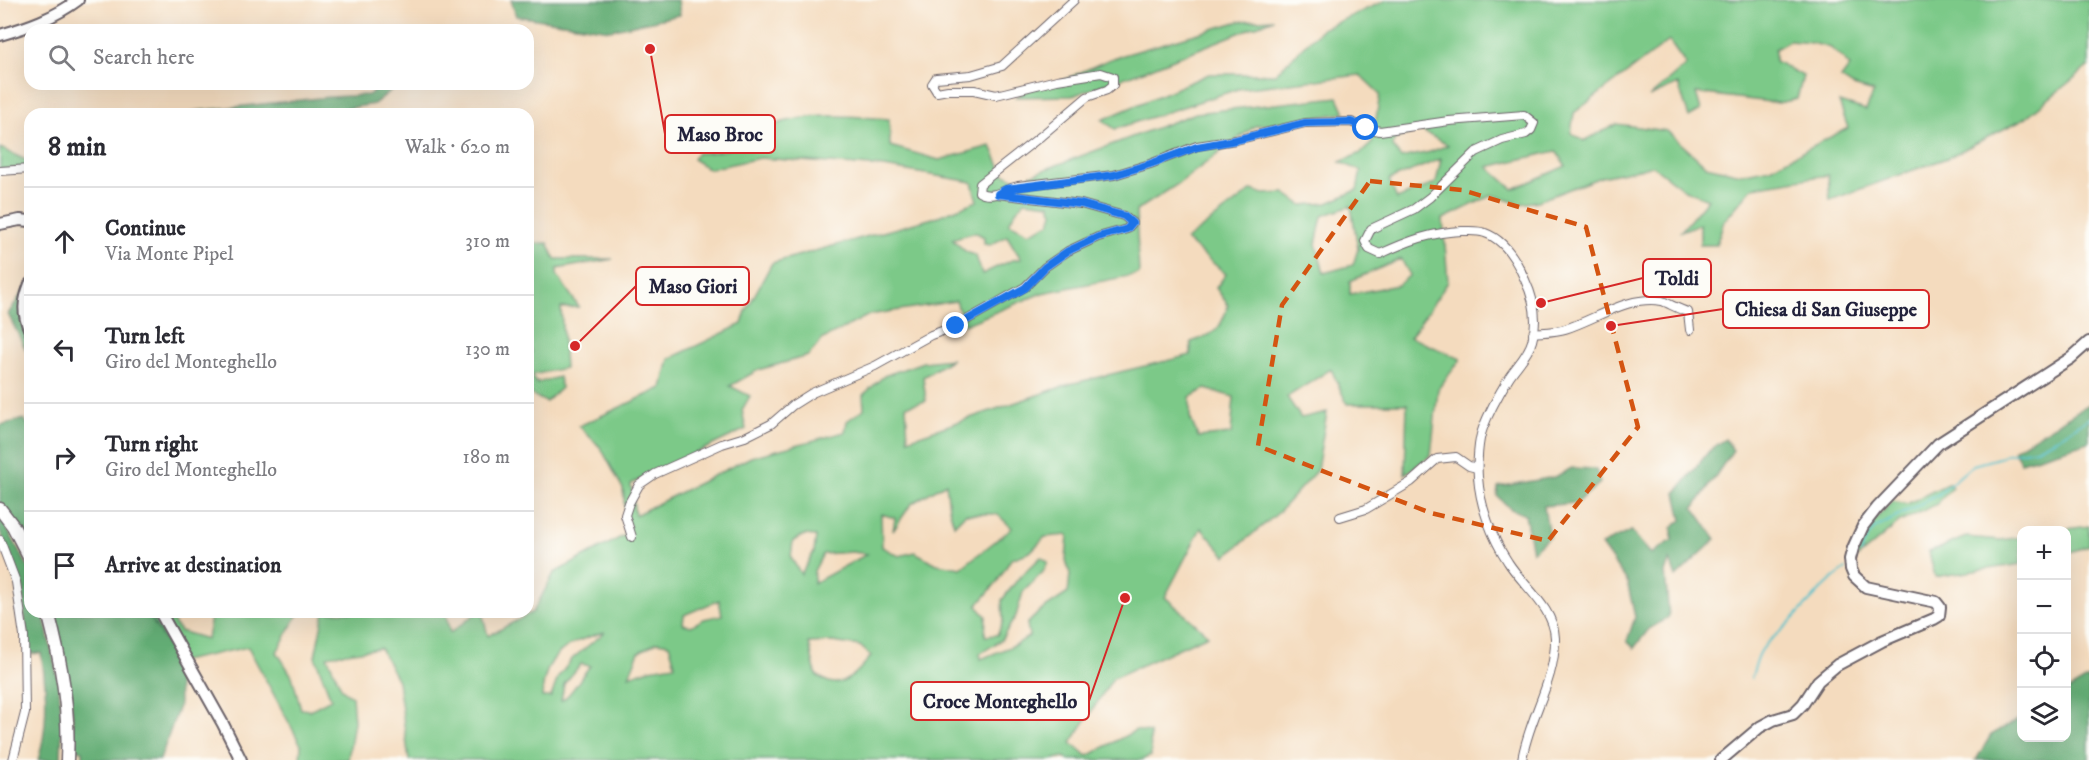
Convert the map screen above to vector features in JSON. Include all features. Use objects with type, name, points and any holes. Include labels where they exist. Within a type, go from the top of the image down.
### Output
[{"type":"main road","points":[[0,509],[13,526],[24,547]]},
{"type":"main road","points":[[49,618],[64,685],[68,723],[67,760]]},
{"type":"street","points":[[35,24],[57,15],[78,0]]},
{"type":"street","points":[[632,537],[625,515],[629,503],[639,485],[655,474],[722,444],[745,438],[771,424],[793,405],[812,393],[875,366],[931,335],[956,326],[1025,288],[1045,267],[1068,251],[1098,237],[1127,229],[1132,223],[1124,216],[1081,204],[998,194],[986,196],[979,192],[980,184],[1087,97],[1107,90],[1113,85],[1113,77],[1101,73],[1057,80],[996,95],[974,90],[937,92],[932,84],[936,78],[971,75],[1002,66],[1074,0]]},
{"type":"street","points":[[0,35],[24,28]]},
{"type":"street","points":[[998,194],[1018,186],[1114,175],[1197,147],[1305,123],[1351,122],[1380,130],[1449,121],[1524,115],[1529,117],[1534,123],[1526,134],[1502,140],[1476,152],[1430,197],[1414,209],[1371,230],[1365,241],[1369,249],[1380,254],[1429,234],[1453,231],[1485,233],[1508,250],[1519,265],[1532,298],[1535,312],[1532,341],[1526,354],[1508,379],[1482,429],[1478,468],[1478,481],[1497,544],[1508,564],[1547,615],[1553,625],[1555,636],[1551,665],[1526,738],[1522,760]]},
{"type":"street","points":[[0,171],[24,169]]},
{"type":"street","points":[[0,224],[24,220]]},
{"type":"street","points":[[24,299],[24,319]]},
{"type":"street","points":[[1533,333],[1563,330],[1632,302],[1648,301],[1665,302],[1688,312],[1690,330]]},
{"type":"street","points":[[1721,760],[1760,727],[1793,714],[1803,704],[1818,681],[1837,665],[1939,616],[1940,607],[1936,602],[1866,587],[1858,581],[1851,569],[1850,559],[1863,526],[1877,508],[1938,444],[2071,358],[2089,342]]},
{"type":"street","points":[[1340,517],[1366,509],[1412,483],[1437,459],[1456,457],[1469,466],[1478,468]]},
{"type":"street","points":[[0,540],[16,582],[24,636],[26,713],[13,760]]},
{"type":"street","points":[[163,618],[242,760]]},
{"type":"highlighted area","points":[[1370,181],[1462,190],[1586,227],[1638,427],[1548,541],[1431,513],[1258,446],[1282,305]]},
{"type":"green space","points":[[511,0],[678,0],[680,15],[610,30],[516,16]]},
{"type":"green space","points":[[1387,0],[2089,0],[2089,66],[2025,118],[1947,158],[1830,200],[1828,175],[1753,187],[1724,221],[1716,245],[1700,245],[1700,224],[1681,231],[1708,199],[1685,190],[1653,166],[1601,177],[1538,201],[1520,204],[1492,195],[1443,219],[1448,282],[1410,337],[1461,359],[1438,389],[1431,455],[1405,474],[1407,404],[1347,404],[1331,369],[1287,397],[1301,418],[1327,412],[1317,470],[1278,513],[1226,556],[1201,528],[1165,597],[1208,635],[1113,678],[1071,743],[1088,756],[1136,730],[1150,733],[1151,756],[1141,760],[1069,760],[1064,757],[1051,760],[409,760],[398,681],[380,648],[327,656],[342,689],[352,697],[354,721],[348,760],[300,760],[301,745],[248,647],[178,662],[151,618],[170,618],[180,631],[207,639],[211,618],[296,618],[277,652],[292,676],[301,709],[310,710],[331,699],[315,657],[323,618],[446,618],[450,633],[470,618],[484,618],[488,636],[522,618],[534,618],[534,610],[554,573],[627,534],[623,489],[601,448],[579,426],[662,388],[669,359],[742,324],[746,311],[772,263],[933,218],[977,201],[972,182],[884,167],[760,158],[709,169],[693,159],[697,153],[731,149],[771,126],[788,121],[831,116],[889,119],[890,146],[939,160],[991,146],[1003,173],[1017,180],[1196,113],[1338,97],[1345,113],[1255,126],[1178,184],[1136,211],[1139,274],[1042,293],[964,325],[956,301],[869,315],[823,339],[808,356],[758,370],[730,386],[750,396],[742,410],[746,429],[631,484],[635,515],[751,457],[845,432],[847,421],[864,409],[863,395],[884,376],[923,362],[952,359],[923,377],[926,401],[906,406],[908,439],[1070,384],[1191,355],[1191,342],[1217,330],[1228,305],[1216,288],[1226,274],[1186,240],[1252,190],[1264,194],[1285,193],[1302,205],[1328,203],[1357,190],[1361,171],[1340,162],[1361,153],[1372,143],[1380,94],[1360,75],[1238,89],[1115,129],[1102,120],[1209,74],[1275,74],[1322,29]],"holes":[[[1669,41],[1686,65],[1649,97],[1678,84],[1689,117],[1701,110],[1696,93],[1778,103],[1797,99],[1803,76],[1775,61],[1775,49],[1789,41],[1812,43],[1831,48],[1850,66],[1841,78],[1853,86],[1874,92],[1866,110],[1839,102],[1848,128],[1770,168],[1741,174],[1706,166],[1667,131],[1617,124],[1584,141],[1571,133],[1574,113]],[[1420,130],[1448,145],[1430,152],[1401,158],[1392,145],[1395,139]],[[1556,151],[1566,166],[1513,189],[1488,167]],[[1441,159],[1436,183],[1397,199],[1389,180]],[[1025,201],[1050,204],[1053,213],[1050,223],[1029,233],[1009,223]],[[1351,206],[1358,249],[1353,265],[1324,273],[1316,244],[1322,216]],[[975,232],[984,237],[984,244],[990,245],[1007,236],[1021,259],[1012,260],[982,274],[976,256],[965,251],[952,239]],[[1401,259],[1410,275],[1398,285],[1350,294],[1350,281]],[[1205,389],[1234,397],[1231,434],[1198,437],[1190,417],[1190,397]],[[946,483],[954,525],[965,514],[997,514],[1012,528],[961,568],[937,564],[915,552],[899,556],[882,547],[881,514],[895,518],[893,531],[911,504]],[[804,535],[816,536],[814,552],[801,574],[791,558],[793,541]],[[1068,535],[1066,560],[1070,574],[1068,593],[1039,612],[1027,624],[1029,636],[1017,644],[981,659],[980,654],[1001,640],[1016,616],[1023,592],[1043,572],[1048,562],[1041,557],[1018,579],[1002,600],[1003,621],[997,635],[985,636],[986,616],[977,606],[997,582],[1011,559],[1030,552],[1045,537]],[[852,552],[867,554],[814,583],[814,571],[823,554]],[[719,600],[722,615],[704,619],[691,626],[683,624],[684,615]],[[605,632],[573,658],[558,677],[551,697],[542,697],[547,670],[560,652],[569,646]],[[657,642],[669,644],[675,665],[650,669],[629,676],[639,652]],[[832,642],[860,646],[871,656],[853,675],[841,682],[829,682],[816,675],[809,643]],[[581,664],[590,666],[561,701],[564,684]]]},
{"type":"green space","points":[[1274,19],[1146,70],[1072,96],[1016,97],[1032,87],[1055,84],[1110,59],[1240,21]]},
{"type":"green space","points":[[375,90],[392,90],[374,104],[350,108],[224,108],[329,97],[368,95]]},
{"type":"green space","points":[[0,148],[24,159],[24,167],[0,169]]},
{"type":"green space","points":[[548,243],[555,259],[613,259],[557,269],[557,275],[579,307],[561,308],[565,368],[534,375],[534,244]]},
{"type":"green space","points":[[24,290],[24,346],[8,314]]},
{"type":"green space","points":[[559,377],[561,388],[546,402],[534,396],[534,379],[536,383]]},
{"type":"green space","points":[[2089,404],[2089,442],[2021,462],[2013,450]]},
{"type":"green space","points":[[24,419],[24,541],[0,503],[0,425]]},
{"type":"green space","points":[[1725,439],[1733,450],[1694,508],[1716,539],[1676,577],[1670,560],[1665,572],[1669,617],[1649,629],[1634,648],[1627,641],[1635,617],[1627,581],[1601,545],[1631,531],[1651,554],[1672,540],[1672,528],[1682,520],[1676,493],[1709,451]]},
{"type":"green space","points":[[1572,468],[1596,469],[1600,483],[1576,503],[1544,506],[1549,536],[1532,552],[1525,515],[1511,509],[1497,496],[1498,487],[1554,477]]},
{"type":"green space","points":[[1949,483],[1952,488],[1937,504],[1900,522],[1858,557],[1855,552],[1864,530],[1893,501],[1907,504]]},
{"type":"green space","points":[[0,516],[24,559],[24,612],[23,589],[0,531]]},
{"type":"green space","points":[[2089,526],[2089,546],[2071,552],[2071,528]]},
{"type":"green space","points":[[1966,537],[2001,540],[2017,538],[2017,565],[1935,577],[1929,552]]},
{"type":"green space","points":[[25,618],[44,618],[59,684],[62,728],[61,760],[38,760],[44,733],[45,680],[41,653],[28,654]]},
{"type":"green space","points":[[54,618],[151,618],[178,662],[179,706],[160,760],[83,760],[83,751],[73,749],[72,714],[65,663]]},
{"type":"green space","points":[[2089,678],[2089,760],[1976,760],[1991,735],[2017,720],[2017,742],[2071,742],[2071,689]]},
{"type":"waterway","points":[[1861,553],[1874,529],[1939,494],[1973,465],[2007,454],[2036,449],[2089,418]]},
{"type":"waterway","points":[[1751,678],[1759,654],[1766,644],[1821,589],[1846,569]]},
{"type":"place","name":"Maso Broc","points":[[650,49]]},
{"type":"place","name":"Toldi","points":[[1541,303]]},
{"type":"place","name":"Chiesa di San Giuseppe","points":[[1611,326]]},
{"type":"place","name":"Maso Giori","points":[[575,346]]},
{"type":"place","name":"Croce Monteghello","points":[[1125,598]]},
{"type":"route","points":[[956,326],[1025,288],[1045,267],[1068,251],[1098,237],[1127,229],[1132,223],[1124,216],[1081,204],[998,194],[1006,189],[1114,175],[1137,169],[1185,150],[1305,123],[1351,122],[1366,128]]}]
